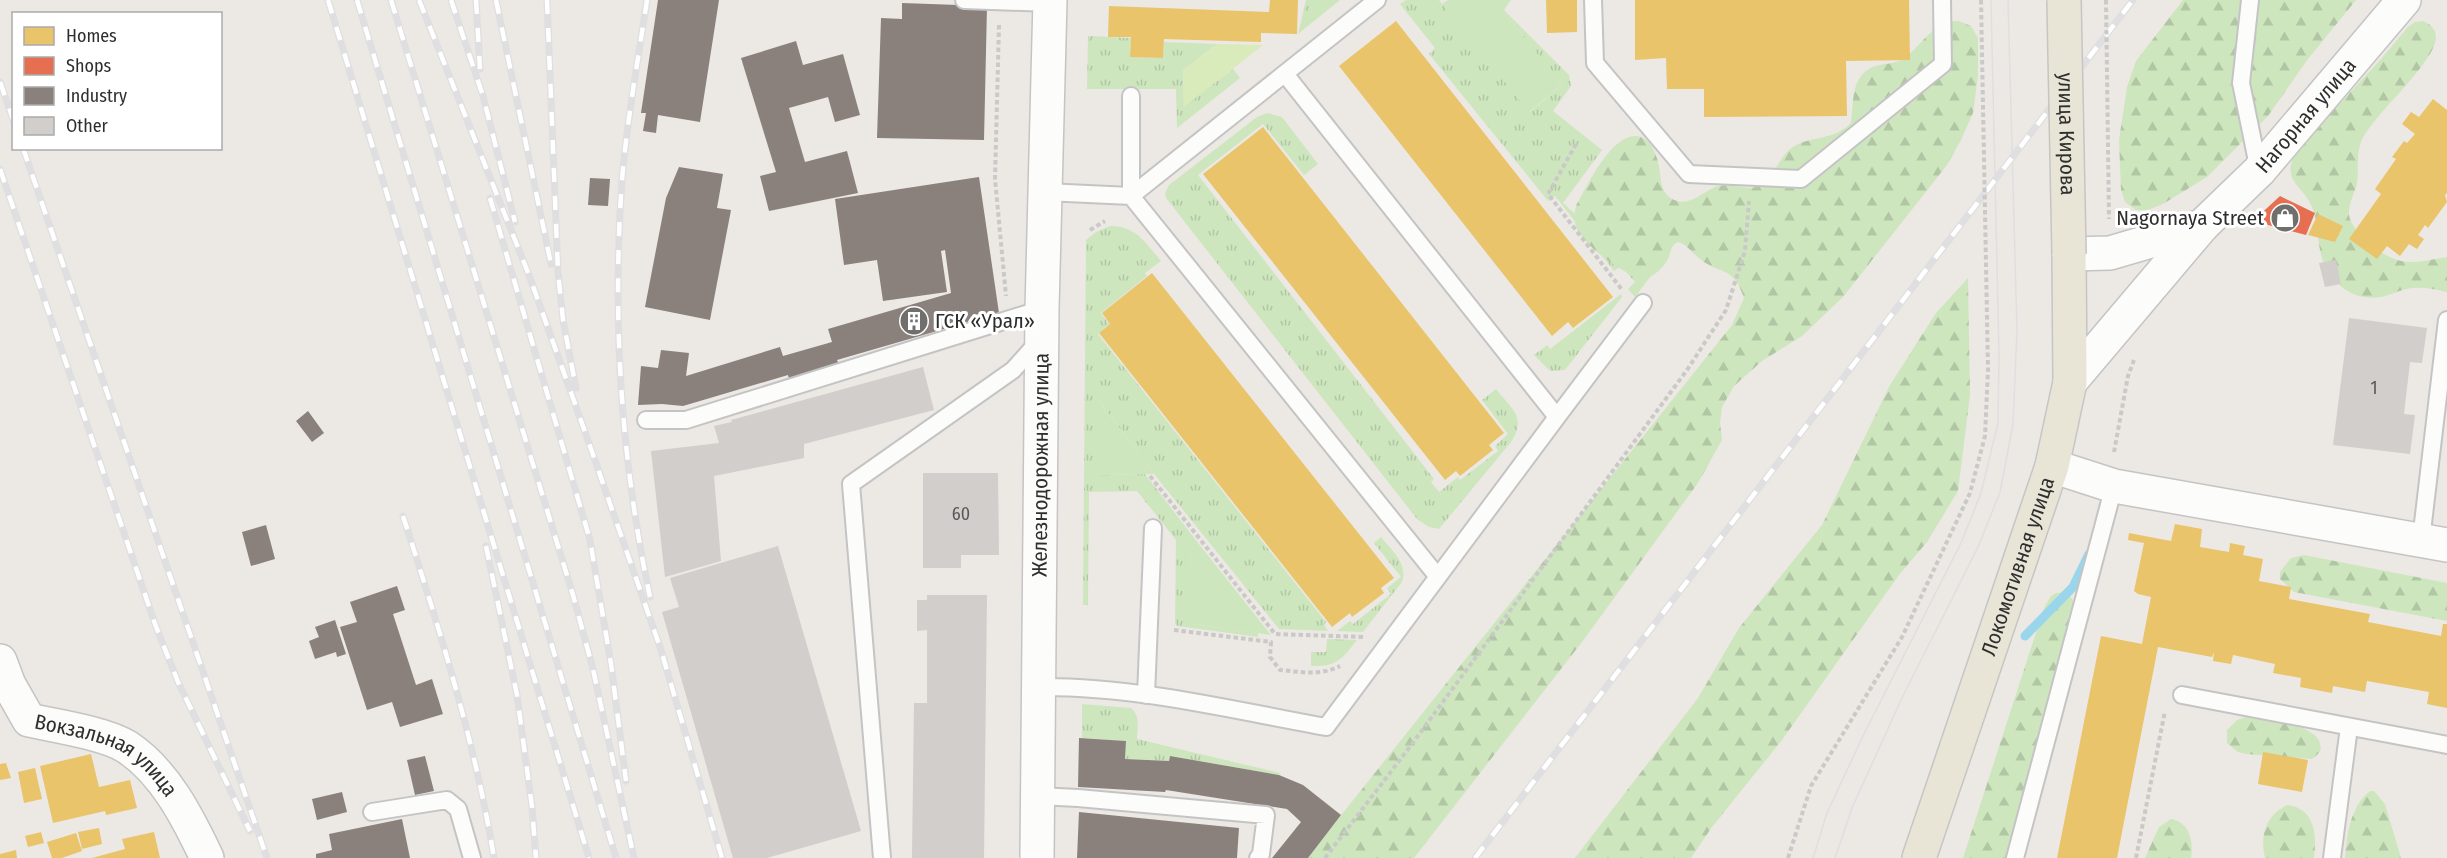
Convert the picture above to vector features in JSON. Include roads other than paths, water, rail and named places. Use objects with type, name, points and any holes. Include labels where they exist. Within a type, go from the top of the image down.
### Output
[{"type":"main road","name":"улица Кирова","points":[[2064,0],[2069,261]]},
{"type":"main road","name":"Локомотивная улица","points":[[1919,858],[2052,466],[2070,382],[2069,261]]},
{"type":"street","name":"Нагорная улица","points":[[2070,382],[2202,226],[2259,171],[2404,0]]},
{"type":"street","name":"Железнодорожная улица","points":[[1037,858],[1042,323],[1050,1]]},
{"type":"street","name":"Нагорная улица","points":[[2069,261],[2110,253],[2202,226]]},
{"type":"street","points":[[2052,466],[2114,486],[2434,542]]},
{"type":"street","name":"Вокзальная улица","points":[[0,661],[9,685],[29,720],[96,735],[125,746],[149,765],[186,813],[207,858]]},
{"type":"lane","points":[[964,0],[1050,1]]},
{"type":"lane","points":[[1045,192],[1131,196],[1377,0]]},
{"type":"lane","points":[[1593,0],[1595,63],[1689,174],[1800,179],[1943,64],[1942,0]]},
{"type":"lane","points":[[2250,0],[2241,83],[2259,171]]},
{"type":"lane","points":[[1285,74],[1557,417]]},
{"type":"lane","points":[[1131,96],[1131,196],[1438,577]]},
{"type":"lane","points":[[1039,687],[1082,687],[1146,695],[1326,727],[1643,303]]},
{"type":"lane","points":[[646,420],[686,420],[1009,320],[1042,323],[1013,370],[850,484],[882,858]]},
{"type":"lane","points":[[2434,542],[2447,320]]},
{"type":"lane","points":[[2015,858],[2114,486]]},
{"type":"lane","points":[[1146,695],[1153,528]]},
{"type":"lane","points":[[2182,695],[2447,745]]},
{"type":"lane","points":[[2332,858],[2349,727]]},
{"type":"lane","points":[[1038,796],[1266,815],[1261,854],[1258,858]]},
{"type":"lane","points":[[372,812],[447,800],[458,809],[472,858]]},
{"type":"waterway","points":[[2025,636],[2073,587],[2089,554]]},
{"type":"tram line","points":[[1813,858],[1827,813],[1862,738],[1961,543],[1981,493],[1998,423],[1999,355],[1991,0]]},
{"type":"tram line","points":[[1835,858],[1852,808],[1901,700],[1979,545],[2000,492],[2013,424],[2017,331],[2008,0]]},
{"type":"railway","points":[[328,0],[589,858]]},
{"type":"railway","points":[[357,0],[616,858]]},
{"type":"railway","points":[[391,0],[573,595],[593,669],[634,858]]},
{"type":"railway","points":[[419,0],[529,275],[584,429],[661,650],[722,858]]},
{"type":"railway","points":[[451,0],[483,96],[515,222]]},
{"type":"railway","points":[[476,0],[480,69]]},
{"type":"railway","points":[[496,0],[551,264]]},
{"type":"railway","points":[[547,0],[558,272],[563,320],[576,388]]},
{"type":"railway","points":[[647,0],[624,158],[618,285],[621,390],[626,442],[640,546],[650,597]]},
{"type":"railway","points":[[1475,858],[2133,0]]},
{"type":"railway","points":[[0,82],[12,116]]},
{"type":"railway","points":[[24,150],[267,858]]},
{"type":"railway","points":[[0,169],[155,624],[178,682],[250,831]]},
{"type":"railway","points":[[490,198],[590,540],[611,664],[626,781]]},
{"type":"railway","points":[[403,516],[443,643],[466,728],[494,858]]},
{"type":"railway","points":[[486,546],[517,695],[532,807],[536,858]]},
{"type":"place","name":"Nagornaya Street","points":[[2285,218]]},
{"type":"place","name":"ГСК «Урал»","points":[[914,321]]}]
